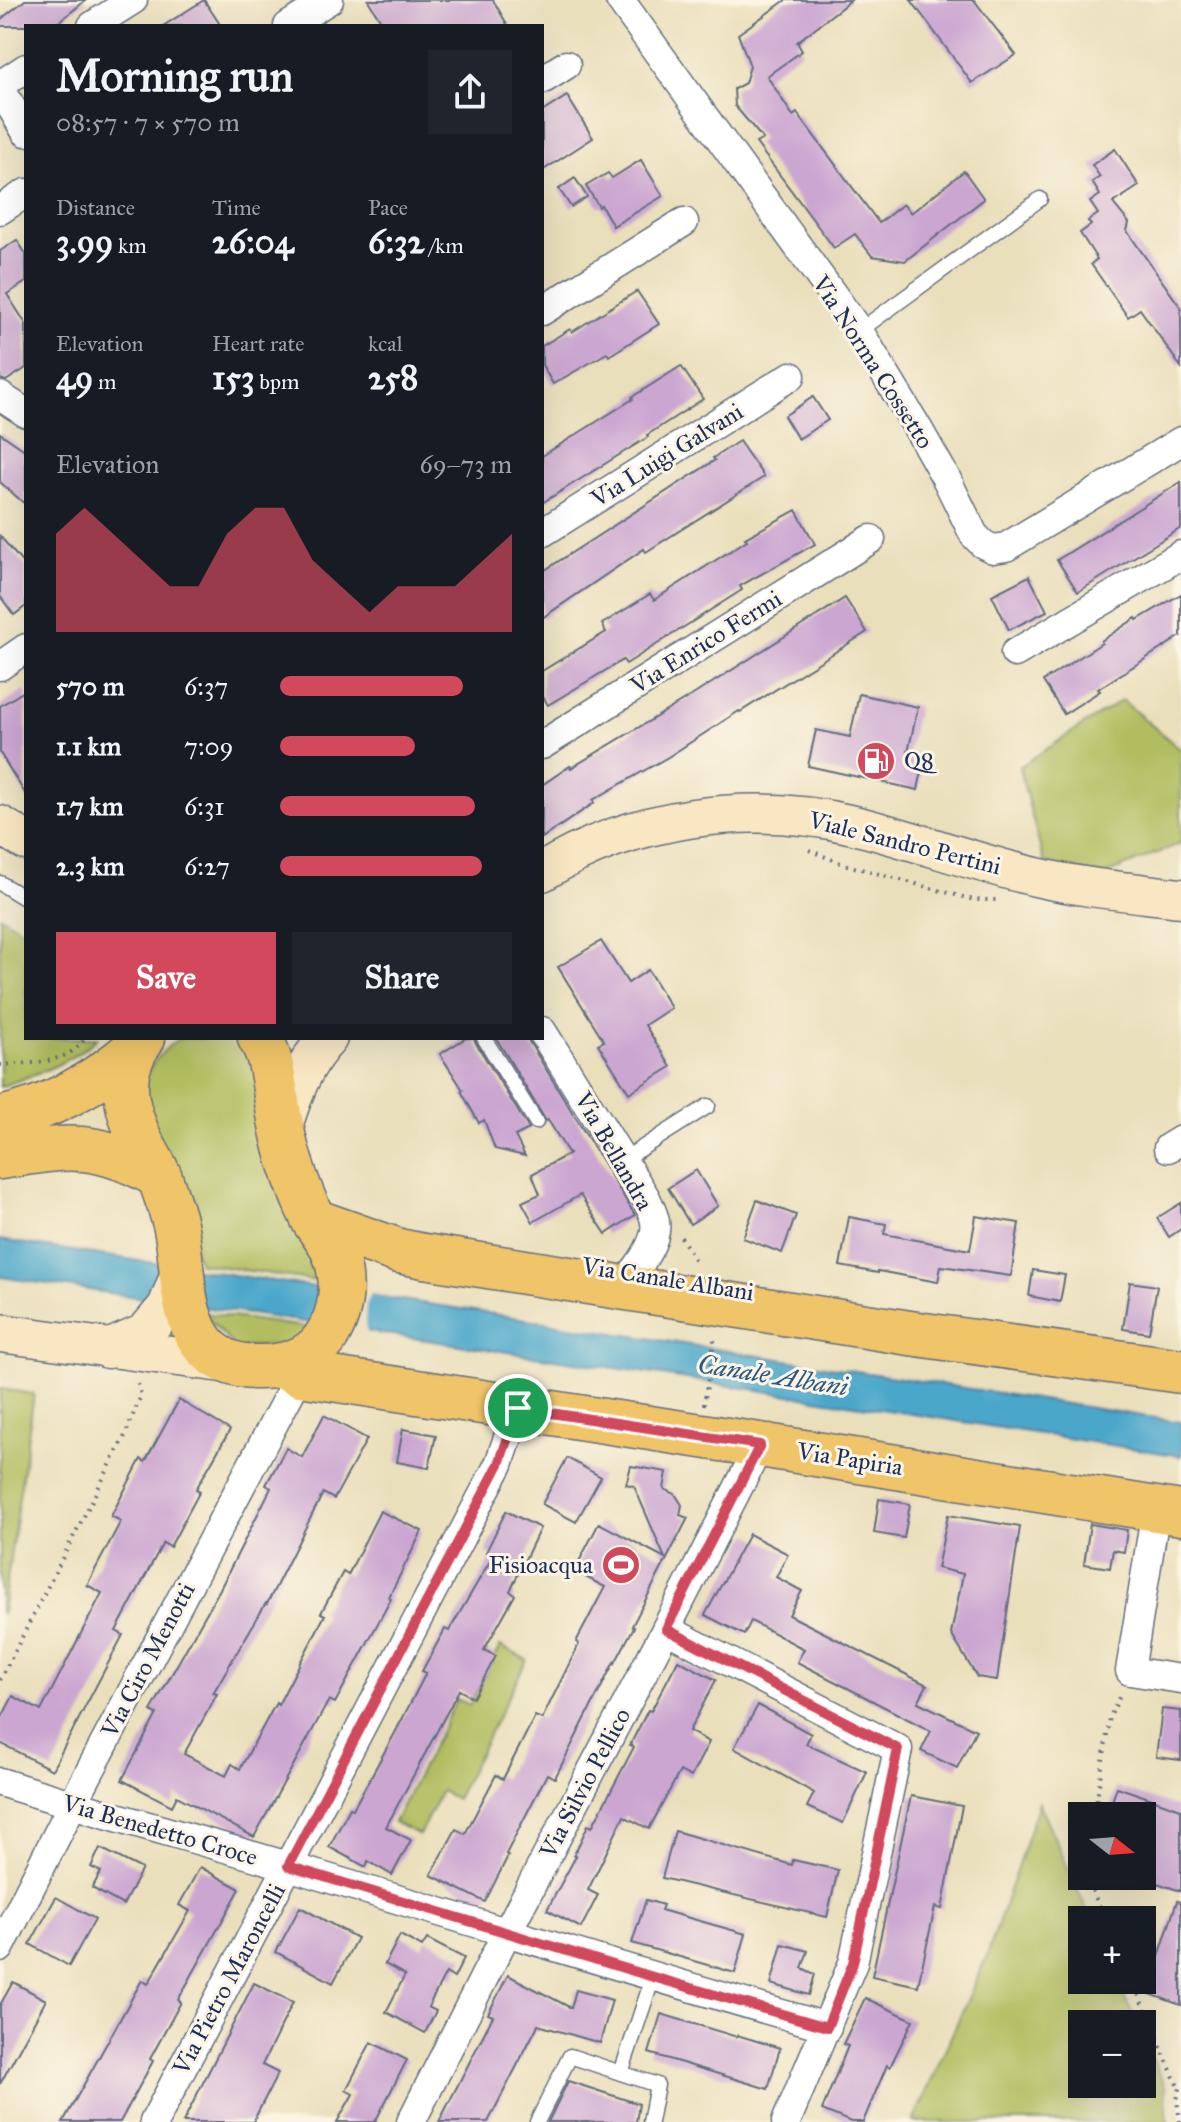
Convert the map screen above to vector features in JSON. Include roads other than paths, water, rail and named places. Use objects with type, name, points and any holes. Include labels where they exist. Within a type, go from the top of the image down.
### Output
[{"type":"main road","name":"Viale Sandro Pertini","points":[[544,871],[611,837],[693,818],[778,813],[851,824],[1037,877],[1181,898]]},
{"type":"main road","points":[[0,825],[24,840]]},
{"type":"main road","points":[[261,1040],[271,1067],[290,1160],[314,1221],[332,1248],[340,1271],[341,1296],[334,1326],[321,1345],[291,1370]]},
{"type":"main road","points":[[282,1129],[297,1083],[308,1062],[326,1040]]},
{"type":"main road","points":[[0,1119],[60,1100],[105,1074],[139,1043]]},
{"type":"main road","points":[[139,1043],[125,1078],[127,1101],[138,1135],[159,1176],[175,1224],[190,1322],[210,1351],[230,1364]]},
{"type":"main road","points":[[0,1157],[65,1148],[90,1148],[126,1159],[159,1176]]},
{"type":"main road","name":"Via Canale Albani","points":[[314,1221],[399,1251],[424,1256],[910,1333],[1181,1371]]},
{"type":"main road","points":[[118,1350],[145,1333],[167,1307],[182,1268]]},
{"type":"main road","points":[[0,1333],[230,1364]]},
{"type":"main road","name":"Via Papiria","points":[[230,1364],[291,1370],[1168,1511]]},
{"type":"street","points":[[95,24],[133,0]]},
{"type":"street","points":[[291,24],[329,0]]},
{"type":"street","name":"Via Norma Cossetto","points":[[620,0],[859,331],[939,467],[974,535],[983,544],[993,549],[1006,547],[1181,441]]},
{"type":"street","points":[[24,69],[0,86],[24,128]]},
{"type":"street","points":[[0,210],[24,194]]},
{"type":"street","points":[[544,310],[684,222]]},
{"type":"street","name":"Via Luigi Galvani","points":[[544,532],[791,376]]},
{"type":"street","name":"Via Enrico Fermi","points":[[544,744],[871,539]]},
{"type":"street","points":[[1015,653],[1181,555]]},
{"type":"street","points":[[0,666],[24,649]]},
{"type":"street","name":"Via Bellandra","points":[[544,1034],[646,1198],[656,1223],[641,1263],[632,1274]]},
{"type":"street","name":"Via Canale Albani","points":[[424,1256],[437,1247],[458,1244],[879,1314],[910,1333]]},
{"type":"street","name":"Via Ciro Menotti","points":[[0,1948],[291,1370]]},
{"type":"street","name":"Via Pietro Maroncelli","points":[[154,2122],[499,1464],[518,1408]]},
{"type":"street","name":"Via Silvio Pellico","points":[[411,2122],[760,1445]]},
{"type":"street","points":[[1168,1511],[1130,1671],[1181,1679]]},
{"type":"street","points":[[666,1629],[898,1749],[853,1963],[786,2122]]},
{"type":"street","name":"Via Benedetto Croce","points":[[0,1782],[827,2027]]},
{"type":"lane","points":[[859,331],[1040,199]]},
{"type":"lane","points":[[0,883],[24,898]]},
{"type":"lane","points":[[485,1040],[536,1122]]},
{"type":"lane","points":[[623,1160],[708,1106]]},
{"type":"lane","points":[[621,2073],[653,1977]]},
{"type":"lane","points":[[537,2122],[570,2056],[657,2085],[650,2122]]},
{"type":"water","name":"Canale Albani","points":[[0,1240],[1181,1422],[1181,1456],[0,1277]]},
{"type":"place","name":"Q8","points":[[876,761]]},
{"type":"place","name":"Fisioacqua","points":[[621,1565]]}]
